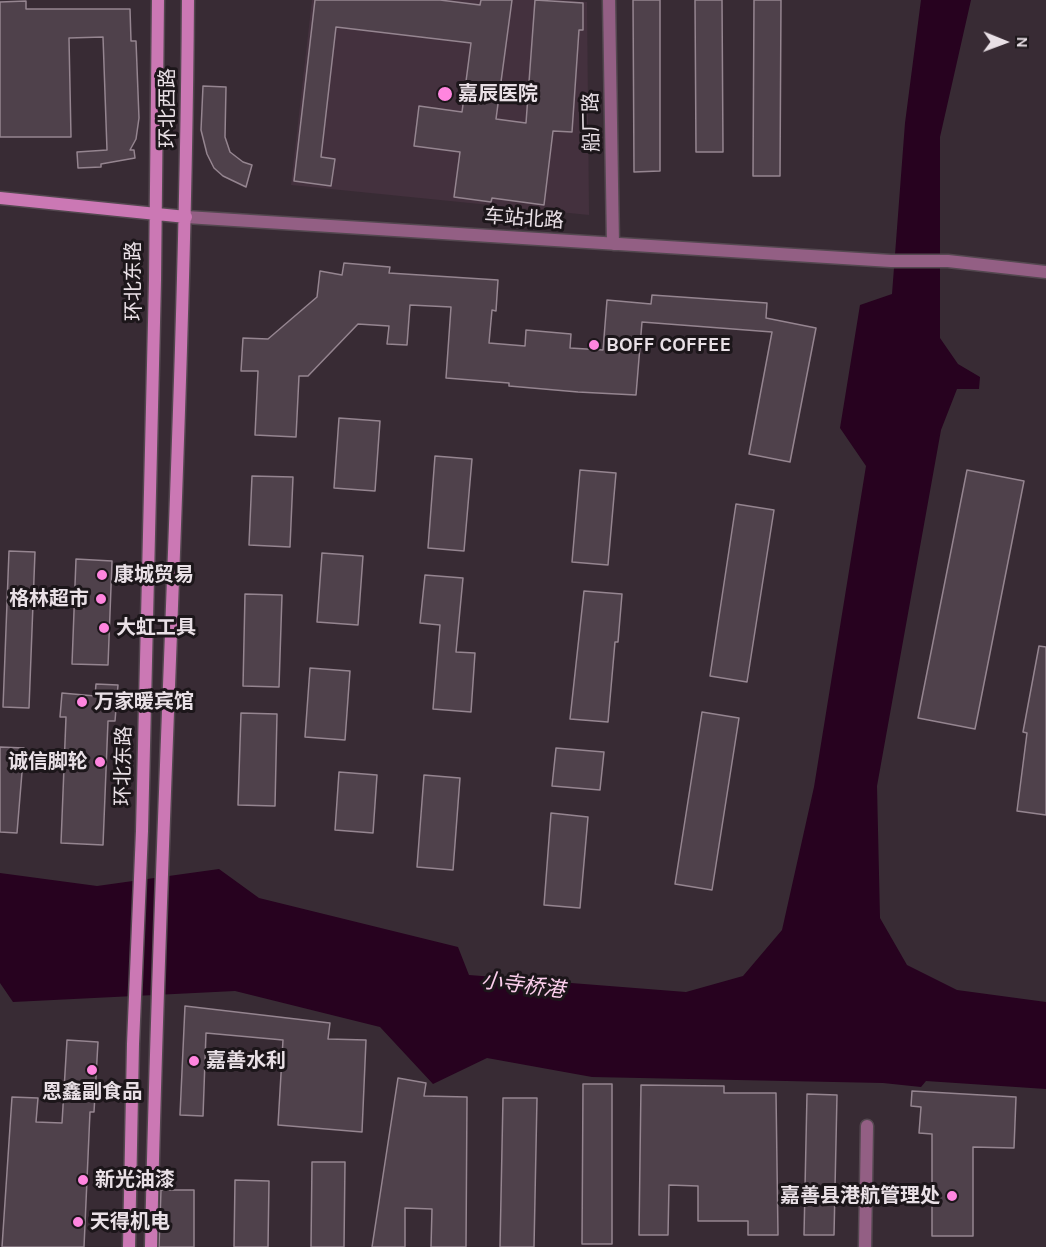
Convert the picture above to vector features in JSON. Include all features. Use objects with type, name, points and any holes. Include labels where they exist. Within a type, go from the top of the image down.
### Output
[{"type":"street","name":"环北西路","points":[[154,215],[158,0]]},
{"type":"street","name":"环北西路","points":[[186,217],[188,0]]},
{"type":"street","name":"船厂路","points":[[609,0],[613,244]]},
{"type":"street","name":"车站北路","points":[[0,198],[154,215],[891,261],[948,261],[1046,272]]},
{"type":"street","name":"环北东路","points":[[129,1247],[133,1044],[142,831],[155,280],[154,215]]},
{"type":"street","points":[[151,1247],[155,1042],[165,832],[186,217]]},
{"type":"street","points":[[865,1247],[867,1126]]},
{"type":"shaded area","name":"嘉辰医院","points":[[312,0],[563,0],[587,2],[589,215],[291,185]]},
{"type":"water","name":"小寺桥港","points":[[921,0],[971,0],[940,137],[940,338],[958,364],[980,377],[979,389],[957,389],[941,430],[877,786],[880,918],[907,965],[957,990],[1046,1002],[1046,1089],[926,1081],[921,1087],[883,1083],[592,1077],[487,1058],[433,1084],[380,1027],[235,991],[13,1002],[0,983],[0,873],[97,886],[219,869],[259,898],[458,947],[469,975],[686,992],[743,976],[782,930],[814,787],[866,466],[840,428],[860,305],[892,294],[905,123]]},
{"type":"building","points":[[315,0],[440,0],[480,5],[481,0],[512,0],[496,119],[526,123],[535,0],[583,3],[583,30],[579,30],[572,132],[553,131],[544,205],[492,198],[491,202],[454,197],[460,152],[414,146],[419,106],[462,112],[471,43],[336,27],[321,157],[335,159],[331,186],[294,181]]},
{"type":"building","points":[[633,0],[660,0],[660,171],[634,172]]},
{"type":"building","points":[[695,0],[722,0],[723,152],[696,152]]},
{"type":"building","points":[[754,0],[781,0],[780,176],[753,176]]},
{"type":"building","points":[[26,1],[26,9],[130,9],[131,41],[136,41],[139,118],[136,139],[130,150],[134,150],[135,158],[101,164],[101,167],[78,168],[77,152],[107,150],[103,37],[69,38],[71,137],[0,137],[0,2]]},
{"type":"building","points":[[203,86],[226,87],[225,137],[230,152],[243,162],[252,165],[246,187],[223,176],[214,168],[207,154],[201,130]]},
{"type":"building","points":[[344,263],[390,267],[389,273],[498,280],[496,311],[492,310],[489,343],[525,346],[526,330],[571,334],[570,348],[603,350],[607,300],[651,304],[652,295],[767,303],[766,318],[816,328],[790,462],[749,454],[772,332],[642,322],[636,395],[578,392],[446,378],[451,307],[410,305],[407,345],[387,344],[389,326],[358,324],[308,376],[299,376],[296,437],[255,435],[258,371],[241,371],[243,338],[268,339],[317,297],[320,271],[342,275]]},
{"type":"building","points":[[339,418],[380,421],[375,491],[334,488]]},
{"type":"building","points":[[435,456],[472,459],[464,551],[428,548]]},
{"type":"building","points":[[580,470],[616,473],[608,565],[572,562]]},
{"type":"building","points":[[967,470],[1024,481],[975,729],[918,718]]},
{"type":"building","points":[[252,476],[293,477],[290,547],[249,545]]},
{"type":"building","points":[[736,504],[774,510],[747,682],[710,676]]},
{"type":"building","points":[[9,551],[35,552],[29,708],[3,707]]},
{"type":"building","points":[[322,553],[363,556],[358,625],[317,622]]},
{"type":"building","points":[[76,559],[112,561],[108,665],[72,664]]},
{"type":"building","points":[[425,575],[463,578],[456,652],[475,653],[471,712],[433,709],[440,625],[420,623]]},
{"type":"building","points":[[584,591],[622,594],[608,722],[570,719]]},
{"type":"building","points":[[245,594],[282,595],[279,687],[243,686]]},
{"type":"building","points":[[1039,646],[1046,647],[1046,815],[1017,811],[1027,733],[1023,732]]},
{"type":"building","points":[[310,668],[350,671],[345,740],[305,737]]},
{"type":"building","points":[[96,684],[118,685],[115,721],[108,721],[103,845],[61,843],[66,717],[60,717],[62,693],[95,696]]},
{"type":"building","points":[[702,712],[739,718],[712,890],[675,884]]},
{"type":"building","points":[[241,713],[277,714],[275,806],[238,805]]},
{"type":"building","points":[[0,747],[24,748],[17,833],[0,832]]},
{"type":"building","points":[[556,748],[604,752],[600,790],[552,786]]},
{"type":"building","points":[[339,772],[377,775],[373,833],[335,830]]},
{"type":"building","points":[[424,775],[460,778],[453,870],[417,867]]},
{"type":"building","points":[[551,813],[588,817],[580,908],[544,905]]},
{"type":"building","points":[[185,1006],[330,1023],[328,1039],[366,1040],[362,1132],[278,1125],[283,1040],[206,1033],[203,1116],[180,1115]]},
{"type":"building","points":[[67,1040],[98,1042],[94,1112],[90,1112],[84,1247],[2,1247],[12,1097],[38,1098],[36,1122],[62,1123]]},
{"type":"building","points":[[398,1078],[426,1083],[424,1096],[467,1097],[466,1247],[431,1247],[432,1209],[405,1208],[405,1247],[372,1247]]},
{"type":"building","points":[[583,1084],[612,1084],[612,1244],[582,1244]]},
{"type":"building","points":[[641,1085],[724,1086],[724,1093],[776,1093],[778,1235],[748,1235],[748,1221],[698,1221],[698,1186],[669,1185],[668,1235],[639,1235]]},
{"type":"building","points":[[912,1091],[1016,1097],[1014,1148],[973,1147],[973,1236],[932,1236],[932,1134],[919,1133],[921,1107],[911,1106]]},
{"type":"building","points":[[807,1094],[837,1095],[834,1235],[804,1235]]},
{"type":"building","points":[[503,1098],[537,1098],[534,1247],[500,1247]]},
{"type":"building","points":[[312,1162],[345,1162],[344,1247],[311,1247]]},
{"type":"building","points":[[235,1180],[269,1181],[268,1247],[234,1247]]},
{"type":"building","points":[[161,1190],[194,1190],[194,1247],[159,1247]]},
{"type":"place","name":"嘉辰医院","points":[[445,94]]},
{"type":"place","name":"BOFF COFFEE","points":[[594,345]]},
{"type":"place","name":"康城贸易","points":[[102,575]]},
{"type":"place","name":"格林超市","points":[[101,599]]},
{"type":"place","name":"大虹工具","points":[[104,628]]},
{"type":"place","name":"万家暖宾馆","points":[[82,702]]},
{"type":"place","name":"诚信脚轮","points":[[100,762]]},
{"type":"place","name":"嘉善水利","points":[[194,1061]]},
{"type":"place","name":"恩鑫副食品","points":[[92,1070]]},
{"type":"place","name":"新光油漆","points":[[83,1180]]},
{"type":"place","name":"嘉善县港航管理处","points":[[952,1196]]},
{"type":"place","name":"天得机电","points":[[78,1222]]}]
